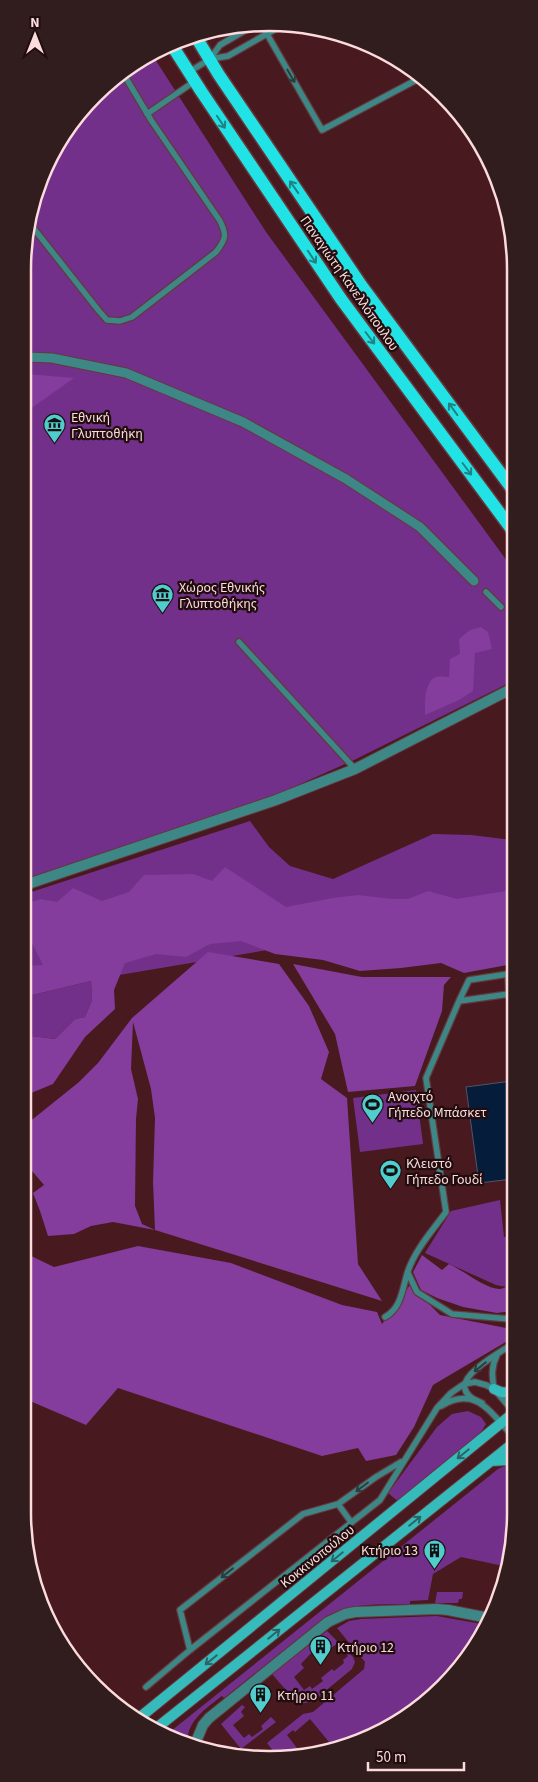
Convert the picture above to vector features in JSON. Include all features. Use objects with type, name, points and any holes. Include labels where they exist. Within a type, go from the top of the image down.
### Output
[{"type":"main road","name":"Παναγιώτη Κανελλόπουλου","points":[[199,42],[361,285],[507,482]]},
{"type":"main road","name":"Παναγιώτη Κανελλόπουλου","points":[[175,50],[341,299],[507,522]]},
{"type":"main road","points":[[494,1389],[507,1393]]},
{"type":"main road","name":"Κοκκινοπούλου","points":[[143,1715],[507,1419]]},
{"type":"main road","points":[[160,1724],[507,1448]]},
{"type":"main road","points":[[491,1461],[507,1460]]},
{"type":"street","points":[[31,357],[52,358],[126,374],[243,422],[346,479],[420,527],[474,581]]},
{"type":"street","points":[[31,882],[276,800],[355,769],[507,691]]},
{"type":"street","points":[[197,1739],[203,1725],[209,1718],[328,1622],[337,1617],[354,1612],[437,1609],[483,1617]]},
{"type":"lane","points":[[265,31],[322,130],[415,81]]},
{"type":"lane","points":[[210,59],[228,56],[272,31]]},
{"type":"lane","points":[[147,114],[210,59],[220,45],[241,33]]},
{"type":"lane","points":[[35,229],[107,320],[120,321],[132,317],[216,252],[224,241],[224,230],[220,220],[147,114],[126,78]]},
{"type":"lane","points":[[486,592],[501,607]]},
{"type":"lane","points":[[239,642],[355,769]]},
{"type":"lane","points":[[385,1317],[394,1313],[413,1258],[446,1212],[426,1078],[469,980],[507,974]]},
{"type":"lane","points":[[459,1002],[507,994]]},
{"type":"lane","points":[[408,1273],[418,1292],[452,1314],[507,1319]]},
{"type":"lane","points":[[146,1687],[380,1500],[437,1408],[451,1393],[464,1384],[479,1366],[507,1347]]},
{"type":"lane","points":[[494,1389],[491,1374],[498,1353]]},
{"type":"lane","points":[[464,1384],[475,1382],[486,1385],[494,1389],[507,1404]]},
{"type":"lane","points":[[464,1384],[465,1390],[471,1398],[482,1404],[507,1430]]},
{"type":"lane","points":[[437,1408],[457,1399],[470,1399],[482,1404]]},
{"type":"lane","points":[[190,1650],[180,1610],[303,1514],[338,1504],[376,1477],[403,1461]]},
{"type":"lane","points":[[338,1504],[352,1522]]},
{"type":"shaded area","points":[[156,60],[266,232],[507,561],[507,684],[354,760],[267,799],[31,878],[31,269],[33,238],[39,207],[49,178],[71,137],[90,112],[112,90],[137,71]]},
{"type":"shaded area","points":[[31,374],[74,378],[31,408]]},
{"type":"shaded area","points":[[481,627],[488,632],[492,649],[475,653],[473,691],[459,700],[425,715],[426,693],[429,683],[436,677],[449,677],[450,659],[460,654],[459,639],[470,630]]},
{"type":"shaded area","points":[[250,821],[269,847],[290,866],[333,879],[433,834],[471,835],[507,839],[507,910],[31,990],[31,892]]},
{"type":"shaded area","points":[[225,867],[286,907],[358,895],[408,899],[428,891],[457,899],[507,891],[507,965],[464,973],[441,963],[360,971],[323,960],[275,954],[241,941],[210,944],[186,957],[156,954],[125,963],[114,990],[115,1009],[85,1037],[53,1084],[31,1093],[31,1036],[55,1039],[75,1019],[85,1017],[92,1000],[91,981],[31,995],[31,966],[43,965],[31,944],[31,902],[41,899],[57,902],[73,888],[102,901],[129,892],[144,875],[193,874],[212,881]]},
{"type":"shaded area","points":[[208,952],[279,964],[309,1006],[329,1052],[321,1079],[347,1098],[358,1264],[382,1301],[155,1230],[113,1222],[91,1226],[74,1234],[48,1236],[33,1193],[44,1185],[31,1171],[31,1121],[79,1082],[98,1063],[132,1018]],"holes":[[[133,1022],[151,1089],[155,1118],[153,1182],[155,1230],[142,1224],[135,1206],[138,1099],[131,1069]]]},
{"type":"shaded area","points":[[293,964],[362,977],[451,977],[444,985],[442,1011],[415,1086],[348,1092],[335,1034]]},
{"type":"shaded area","points":[[91,981],[92,1000],[85,1017],[75,1019],[55,1039],[31,1036],[31,995]]},
{"type":"shaded area","points":[[416,1090],[423,1144],[360,1152],[353,1098]]},
{"type":"shaded area","points":[[500,1200],[504,1237],[507,1237],[507,1287],[496,1285],[425,1253],[451,1211]]},
{"type":"shaded area","points":[[138,1246],[231,1263],[342,1305],[377,1312],[382,1324],[410,1285],[440,1315],[507,1328],[507,1341],[433,1385],[414,1427],[396,1455],[366,1461],[358,1448],[322,1456],[118,1388],[86,1425],[31,1401],[31,1256],[54,1267]]},
{"type":"shaded area","points":[[422,1255],[442,1270],[449,1264],[488,1286],[501,1289],[507,1287],[507,1312],[497,1313],[463,1307],[437,1298],[421,1290],[413,1272]]},
{"type":"shaded area","points":[[468,1411],[481,1417],[486,1424],[479,1435],[399,1502],[388,1493],[437,1427],[452,1414]]},
{"type":"shaded area","points":[[507,1465],[507,1513],[505,1544],[501,1565],[461,1557],[433,1574],[428,1600],[410,1601],[410,1604],[356,1607],[335,1612],[325,1617],[224,1698],[222,1696],[201,1713],[190,1729],[188,1735],[190,1737],[172,1730],[498,1469]]},
{"type":"shaded area","points":[[437,1592],[463,1592],[462,1599],[459,1599],[458,1603],[435,1603]]},
{"type":"shaded area","points":[[437,1616],[479,1624],[467,1645],[448,1670],[426,1692],[401,1711],[360,1733],[327,1744],[329,1742],[310,1719],[295,1732],[293,1730],[287,1735],[297,1748],[273,1751],[267,1743],[303,1714],[313,1712],[364,1669],[365,1662],[337,1628],[349,1621]]},
{"type":"shaded area","points":[[327,1631],[353,1657],[355,1662],[352,1669],[312,1702],[298,1704],[272,1674]],"holes":[[[325,1641],[331,1648],[338,1643],[348,1656],[343,1660],[344,1663],[334,1671],[332,1669],[321,1678],[323,1681],[312,1689],[310,1686],[304,1690],[294,1677],[304,1668],[301,1664]]]},
{"type":"shaded area","points":[[242,1705],[245,1707],[241,1712],[244,1716],[233,1725],[244,1738],[249,1734],[252,1737],[263,1729],[261,1726],[271,1717],[276,1722],[241,1749],[221,1724]]},
{"type":"water","points":[[507,1082],[507,1180],[479,1183],[466,1087]]},
{"type":"place","name":"Εθνική Γλυπτοθήκη","points":[[55,444]]},
{"type":"place","name":"Χώρος Εθνικής Γλυπτοθήκης","points":[[163,614]]},
{"type":"place","name":"Ανοιχτό Γήπεδο Μπάσκετ","points":[[372,1123]]},
{"type":"place","name":"Κλειστό Γήπεδο Γουδί","points":[[390,1190]]},
{"type":"place","name":"Κτήριο 13","points":[[434,1569]]},
{"type":"place","name":"Κτήριο 12","points":[[321,1666]]},
{"type":"place","name":"Κτήριο 11","points":[[261,1714]]}]
